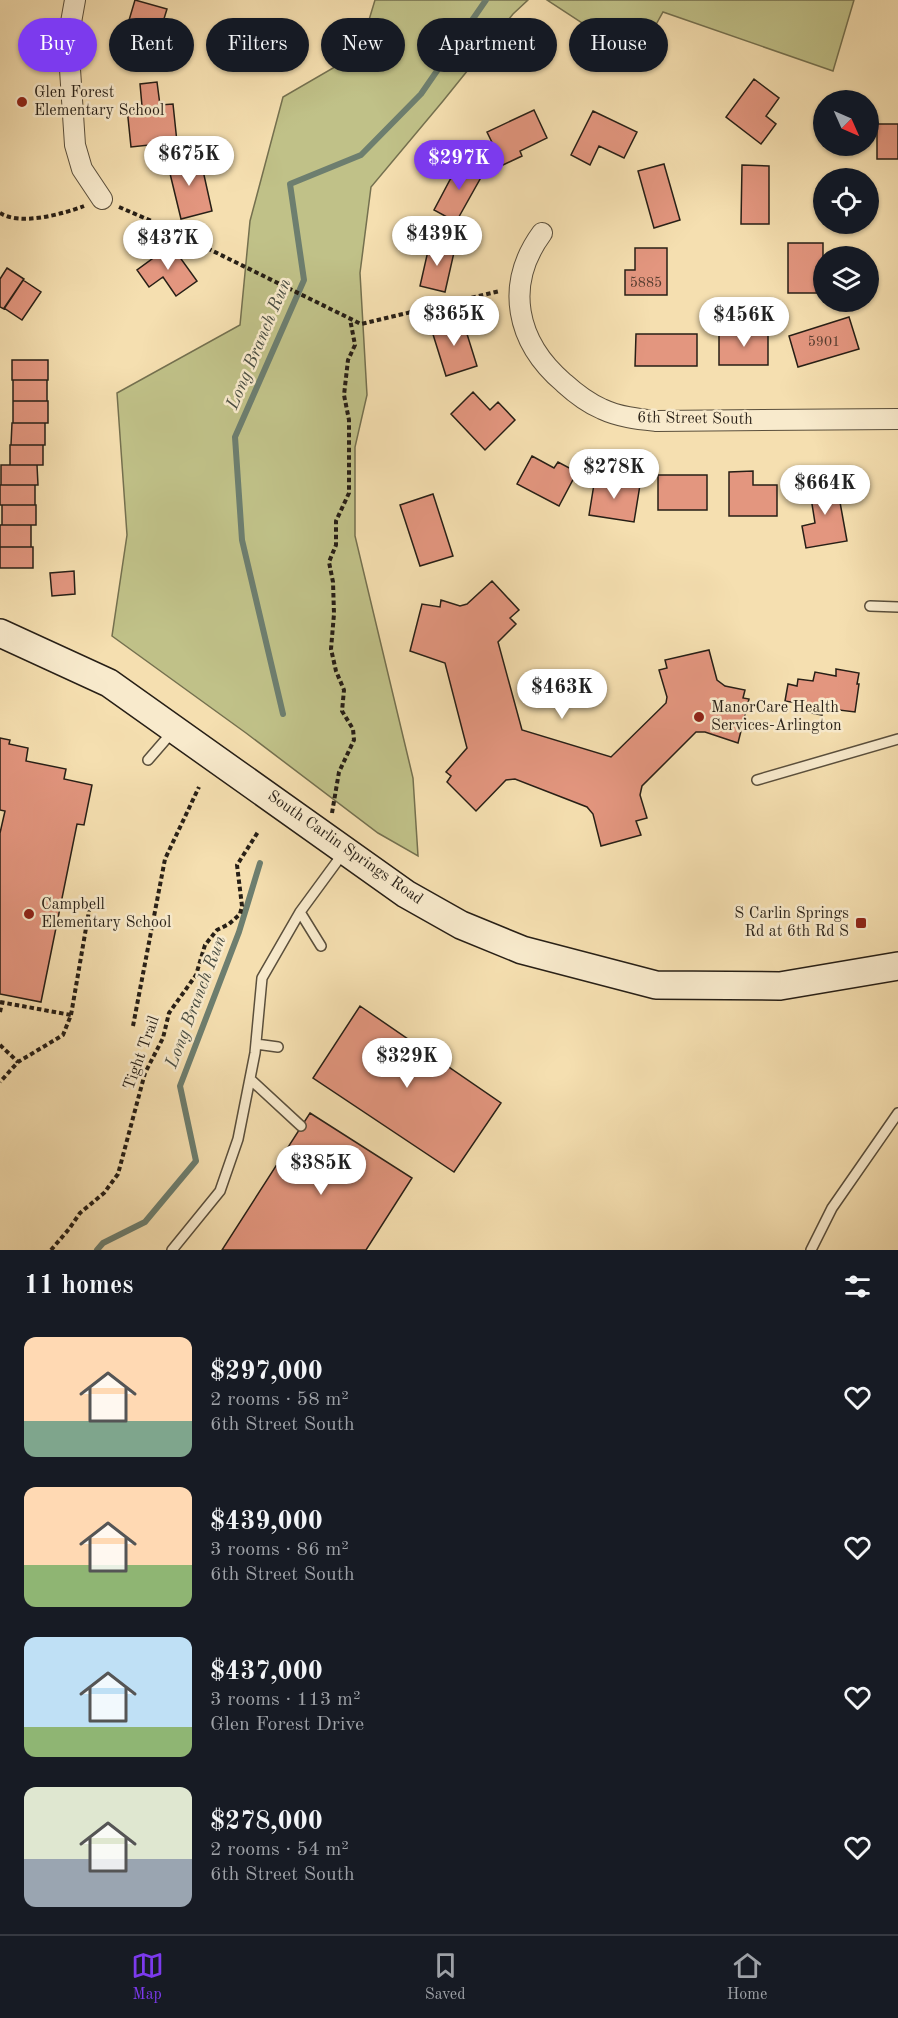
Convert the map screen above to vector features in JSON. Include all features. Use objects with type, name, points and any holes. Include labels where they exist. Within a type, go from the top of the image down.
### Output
[{"type":"main road","name":"South Carlin Springs Road","points":[[0,633],[109,683],[406,894],[461,925],[522,950],[656,985],[780,986],[898,966]]},
{"type":"street","points":[[72,2],[68,39],[75,145],[82,169],[102,200]]},
{"type":"street","name":"6th Street South","points":[[542,232],[523,266],[519,287],[519,310],[525,333],[537,354],[553,374],[602,409],[627,417],[656,421],[898,419]]},
{"type":"lane","points":[[870,606],[898,607]]},
{"type":"lane","points":[[148,760],[175,729]]},
{"type":"lane","points":[[758,780],[898,739]]},
{"type":"lane","points":[[172,1250],[220,1191],[238,1139],[250,1079],[256,1044],[262,978],[336,844]]},
{"type":"lane","points":[[300,912],[321,946]]},
{"type":"lane","points":[[256,1044],[278,1047]]},
{"type":"lane","points":[[250,1079],[301,1126]]},
{"type":"lane","points":[[812,1250],[831,1208],[898,1113]]},
{"type":"path","points":[[0,213],[26,218],[53,215],[102,200],[156,223],[361,324],[519,287]]},
{"type":"path","points":[[336,844],[339,772],[354,740],[353,729],[342,711],[344,690],[336,671],[331,649],[334,614],[333,582],[329,562],[336,545],[336,521],[349,494],[349,420],[344,395],[348,360],[355,345],[350,319]]},
{"type":"path","points":[[133,1026],[165,859],[199,787]]},
{"type":"path","name":"Tight Trail","points":[[51,1250],[80,1213],[104,1193],[118,1174],[145,1073],[163,1038],[169,1013],[196,975],[205,945],[217,930],[229,924],[240,914],[242,906],[237,865],[258,832]]},
{"type":"path","points":[[0,1082],[18,1062],[63,1035],[71,1015],[90,905]]},
{"type":"path","points":[[0,1012],[1,1003],[71,1015]]},
{"type":"path","points":[[0,1045],[18,1062]]},
{"type":"green space","points":[[375,0],[528,0],[510,18],[417,18],[417,72],[466,72],[371,187],[360,273],[367,395],[355,447],[355,536],[413,778],[418,856],[378,833],[246,733],[112,636],[127,535],[117,393],[240,325],[250,221],[283,97],[326,72],[405,72],[405,18],[370,18]]},
{"type":"green space","points":[[547,0],[854,0],[833,71],[663,12],[660,18],[574,18]]},
{"type":"building","points":[[135,0],[167,9],[164,18],[130,18]]},
{"type":"building","points":[[754,79],[779,98],[766,116],[776,124],[761,144],[726,117]]},
{"type":"building","points":[[157,82],[160,105],[173,104],[177,142],[131,147],[127,108],[142,106],[140,84]]},
{"type":"building","points":[[534,110],[547,138],[520,151],[522,156],[503,165],[487,132]]},
{"type":"building","points":[[593,111],[637,132],[624,158],[599,146],[590,165],[571,155]]},
{"type":"building","points":[[879,124],[898,124],[898,159],[877,159],[879,156]]},
{"type":"building","points":[[185,153],[190,170],[202,166],[212,211],[181,219],[166,157]]},
{"type":"building","points":[[461,159],[484,172],[456,222],[434,210]]},
{"type":"building","points":[[664,164],[680,220],[654,228],[638,171]]},
{"type":"building","points":[[742,165],[769,166],[769,224],[741,224]]},
{"type":"building","points":[[430,242],[455,248],[445,292],[420,286]]},
{"type":"building","points":[[788,243],[823,243],[823,246],[813,246],[813,293],[788,293]]},
{"type":"building","points":[[171,245],[197,281],[176,296],[163,277],[149,287],[137,270]]},
{"type":"building","points":[[635,248],[667,248],[667,295],[625,295],[625,270],[635,270]]},
{"type":"building","points":[[7,268],[24,279],[4,309],[0,307],[0,279]]},
{"type":"building","points":[[23,280],[41,292],[22,320],[4,308]]},
{"type":"building","points":[[849,317],[859,349],[798,367],[789,336]]},
{"type":"building","points":[[462,318],[477,366],[446,376],[431,328]]},
{"type":"building","points":[[719,330],[768,330],[768,365],[719,365]]},
{"type":"building","points":[[636,334],[697,334],[697,366],[635,366]]},
{"type":"building","points":[[12,360],[48,360],[48,380],[12,380]]},
{"type":"building","points":[[13,380],[47,380],[47,401],[13,401]]},
{"type":"building","points":[[473,392],[490,410],[498,402],[515,420],[485,450],[451,414]]},
{"type":"building","points":[[13,401],[48,401],[48,423],[13,423]]},
{"type":"building","points":[[12,423],[45,423],[45,445],[11,445]]},
{"type":"building","points":[[10,445],[43,445],[43,465],[10,465]]},
{"type":"building","points":[[532,456],[554,468],[558,462],[577,472],[559,506],[517,484]]},
{"type":"building","points":[[1,465],[37,465],[38,485],[1,485]]},
{"type":"building","points":[[753,471],[753,485],[777,485],[777,516],[729,516],[729,472]]},
{"type":"building","points":[[658,475],[707,475],[707,510],[658,510]]},
{"type":"building","points":[[595,478],[640,485],[634,522],[589,515]]},
{"type":"building","points":[[836,480],[847,541],[806,548],[802,526],[815,523],[809,485]]},
{"type":"building","points":[[0,485],[35,485],[35,505],[0,505]]},
{"type":"building","points":[[433,494],[453,556],[420,566],[400,505]]},
{"type":"building","points":[[2,505],[36,505],[36,525],[2,525]]},
{"type":"building","points":[[0,525],[31,525],[31,547],[0,547]]},
{"type":"building","points":[[0,547],[33,547],[33,568],[0,568]]},
{"type":"building","points":[[74,571],[75,594],[52,596],[50,573]]},
{"type":"building","name":"ManorCare Health Services-Arlington","points":[[492,581],[519,610],[510,618],[516,624],[498,642],[522,730],[611,757],[666,703],[667,697],[659,670],[667,668],[665,660],[709,650],[717,680],[725,686],[745,690],[743,698],[749,699],[738,743],[705,732],[696,732],[642,786],[640,795],[647,818],[636,821],[641,835],[601,846],[593,814],[587,807],[515,779],[506,780],[476,811],[447,782],[451,776],[446,772],[467,748],[445,663],[410,651],[422,604],[440,607],[441,600],[460,606],[467,604]]},
{"type":"building","points":[[836,669],[859,673],[855,712],[823,708],[822,715],[806,712],[808,705],[785,701],[788,684],[797,686],[798,679],[813,681],[815,672],[836,676]]},
{"type":"building","name":"Campbell Elementary School","points":[[0,738],[10,740],[9,744],[28,748],[26,761],[66,769],[64,779],[92,785],[84,825],[77,824],[41,1002],[0,994],[0,833],[5,811],[0,810]]},
{"type":"building","points":[[360,1006],[501,1103],[454,1172],[313,1078]]},
{"type":"building","points":[[310,1113],[412,1178],[366,1250],[222,1250]]},
{"type":"waterway","name":"Long Branch Run","points":[[283,714],[242,540],[235,437],[304,280],[290,184],[361,155],[421,94],[486,0]]},
{"type":"waterway","name":"Long Branch Run","points":[[97,1250],[103,1243],[145,1222],[196,1161],[180,1086],[239,932],[260,863]]},
{"type":"place","name":"Glen Forest Elementary School","points":[[22,102]]},
{"type":"place","name":"ManorCare Health Services-Arlington","points":[[699,717]]},
{"type":"place","name":"Campbell Elementary School","points":[[29,914]]},
{"type":"place","name":"S Carlin Springs Rd at 6th Rd S","points":[[861,923]]}]
